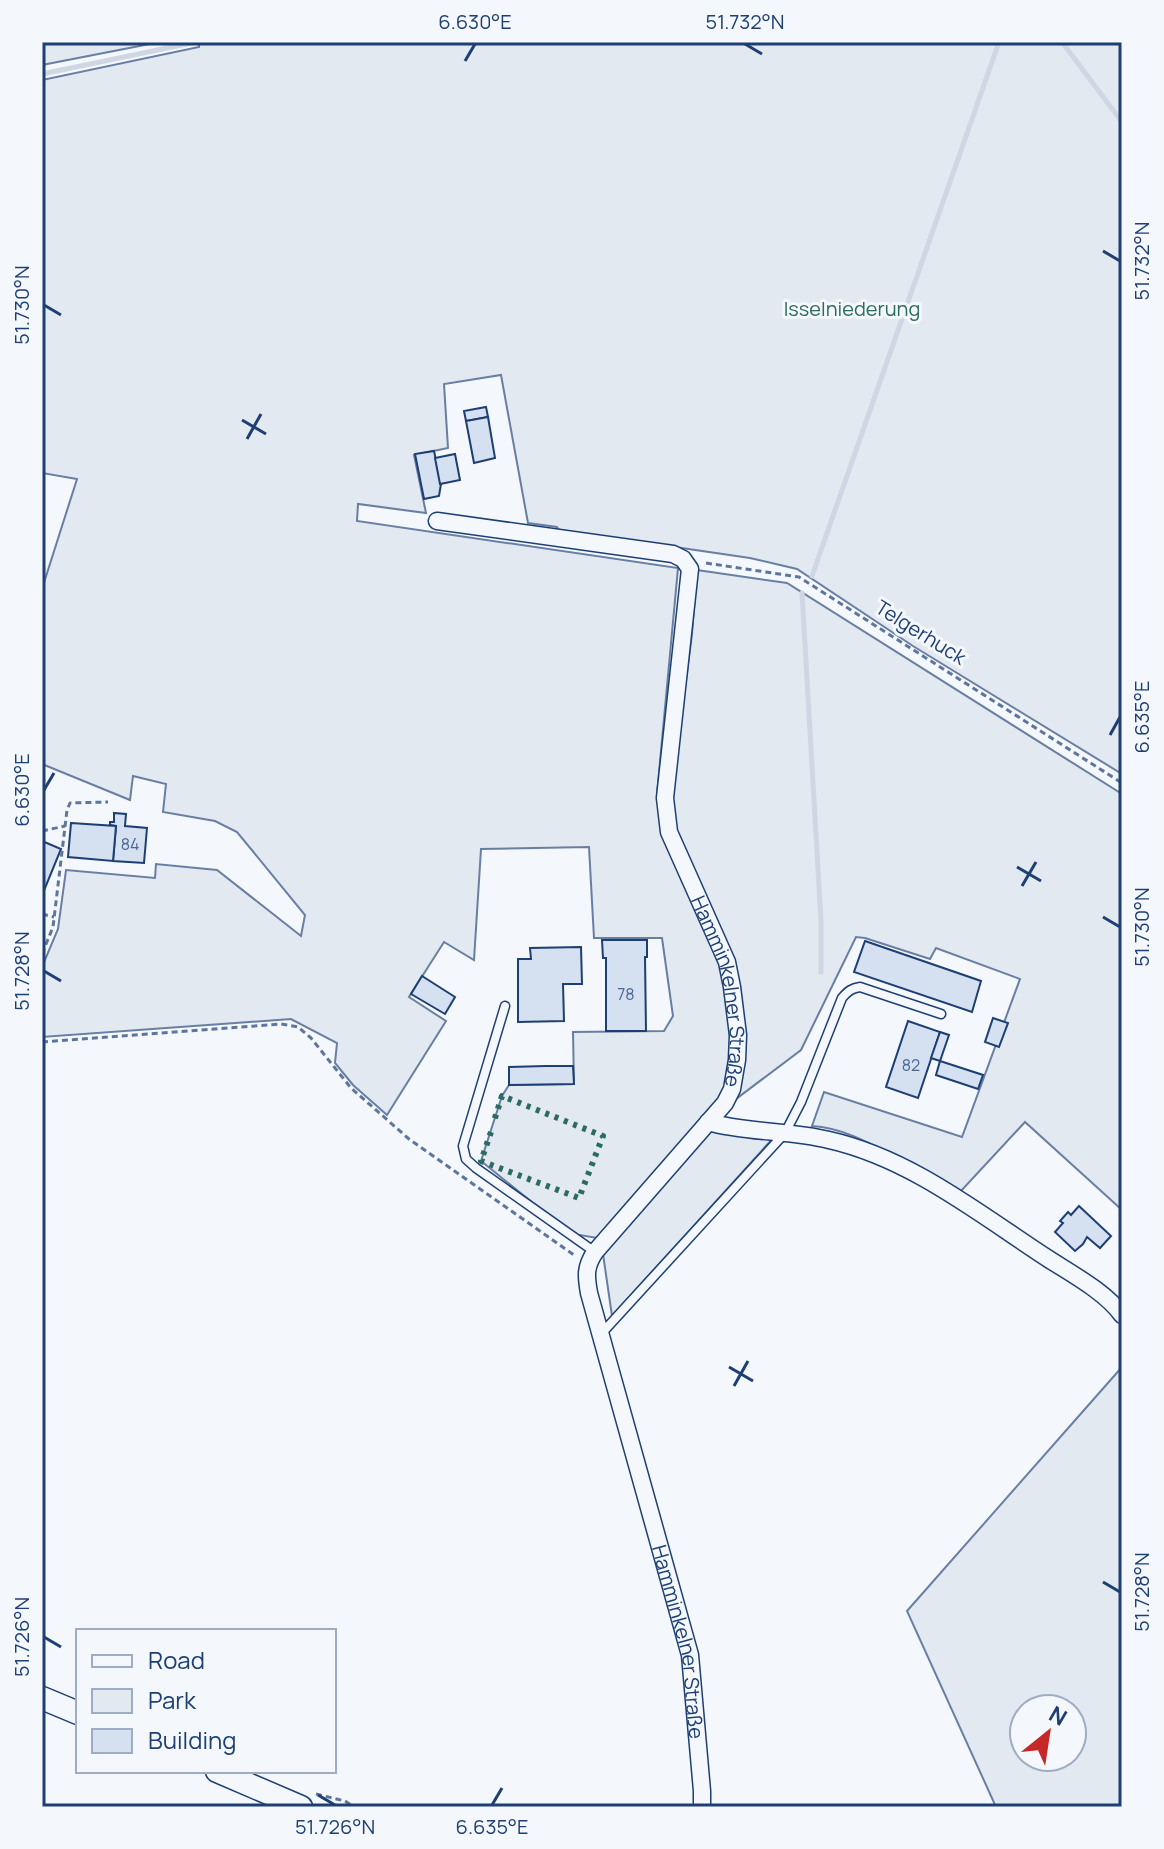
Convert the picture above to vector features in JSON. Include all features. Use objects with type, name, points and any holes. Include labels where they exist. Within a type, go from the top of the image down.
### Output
[{"type":"main road","points":[[42,1698],[76,1712]]},
{"type":"main road","points":[[222,1773],[301,1807]]},
{"type":"street","points":[[437,521],[673,554],[683,559]]},
{"type":"street","name":"Hamminkelner Straße","points":[[683,559],[690,569],[665,798],[667,820],[669,832],[727,962],[738,1035],[735,1076],[725,1103],[591,1257],[585,1272],[690,1655],[702,1807]]},
{"type":"street","points":[[708,1122],[830,1140],[888,1159],[942,1189],[1094,1289],[1121,1312]]},
{"type":"lane","points":[[602,1333],[785,1133],[847,992],[860,987],[941,1014]]},
{"type":"lane","points":[[505,1006],[463,1146],[466,1159],[591,1257]]},
{"type":"path","name":"Telgerhuck","points":[[683,559],[799,577],[1122,783]]},
{"type":"path","points":[[42,954],[53,927],[70,803],[108,802]]},
{"type":"path","points":[[42,831],[65,826]]},
{"type":"path","points":[[42,914],[54,917]]},
{"type":"path","points":[[42,1042],[281,1024],[298,1027],[311,1038],[351,1088],[409,1139],[565,1250],[591,1257]]},
{"type":"green space","points":[[42,42],[160,42],[42,65]]},
{"type":"green space","name":"Isselniederung","points":[[199,42],[1122,42],[1122,774],[913,646],[797,569],[750,558],[528,523],[501,375],[444,384],[448,448],[414,455],[426,513],[358,504],[357,521],[678,568],[657,794],[666,832],[728,986],[732,1059],[722,1099],[597,1238],[580,1235],[576,1238],[481,1161],[502,1096],[509,1085],[574,1084],[573,1032],[664,1031],[673,1016],[662,938],[594,938],[589,847],[481,849],[474,960],[444,942],[409,997],[446,1021],[387,1115],[353,1085],[335,1063],[337,1043],[291,1019],[42,1037],[42,967],[58,929],[66,870],[155,878],[156,864],[217,870],[301,936],[305,915],[237,832],[215,821],[163,812],[166,784],[133,776],[130,800],[42,764],[42,589],[77,479],[42,473],[42,80],[199,47]]},
{"type":"green space","points":[[697,570],[787,583],[1122,794],[1122,1210],[1025,1122],[961,1191],[863,1140],[812,1126],[824,1092],[962,1137],[1020,979],[936,948],[930,959],[856,937],[801,1050],[728,1105],[737,988],[675,833],[672,788]]},
{"type":"green space","points":[[711,1126],[775,1136],[612,1316],[603,1254]]},
{"type":"green space","points":[[1122,1367],[1122,1807],[996,1807],[907,1611]]},
{"type":"building","points":[[486,407],[488,417],[466,421],[464,411]]},
{"type":"building","points":[[488,417],[495,458],[474,463],[466,421]]},
{"type":"building","points":[[434,451],[441,484],[439,496],[424,499],[415,454]]},
{"type":"building","points":[[455,454],[460,480],[440,484],[435,458]]},
{"type":"building","points":[[114,813],[126,814],[125,826],[147,828],[144,863],[113,861],[116,826],[110,825],[110,822],[114,822]]},
{"type":"building","points":[[71,823],[116,826],[113,861],[68,857]]},
{"type":"building","points":[[42,841],[61,849],[43,893],[42,892]]},
{"type":"building","points":[[602,940],[647,940],[646,1031],[606,1031],[606,958],[603,958]]},
{"type":"building","points":[[865,941],[981,981],[972,1012],[854,972]]},
{"type":"building","points":[[581,947],[582,984],[563,984],[564,1021],[518,1022],[518,959],[531,959],[530,948]]},
{"type":"building","points":[[422,976],[455,997],[445,1014],[411,994]]},
{"type":"building","points":[[993,1018],[1008,1023],[999,1047],[985,1042]]},
{"type":"building","points":[[908,1021],[940,1032],[918,1098],[886,1087]]},
{"type":"building","points":[[940,1032],[949,1035],[940,1061],[931,1058]]},
{"type":"building","points":[[940,1061],[983,1075],[978,1089],[936,1075]]},
{"type":"building","points":[[573,1066],[574,1084],[509,1085],[509,1067]]},
{"type":"building","points":[[1079,1206],[1111,1236],[1100,1248],[1087,1237],[1075,1251],[1055,1232],[1068,1212],[1071,1215]]},
{"type":"waterway","points":[[42,74],[196,42]]},
{"type":"waterway","points":[[812,576],[999,42]]},
{"type":"waterway","points":[[1062,42],[1122,122]]},
{"type":"waterway","points":[[802,593],[821,921],[821,972]]},
{"type":"hedge","points":[[491,1132],[481,1161],[579,1198],[603,1136],[502,1096],[494,1121]]}]
